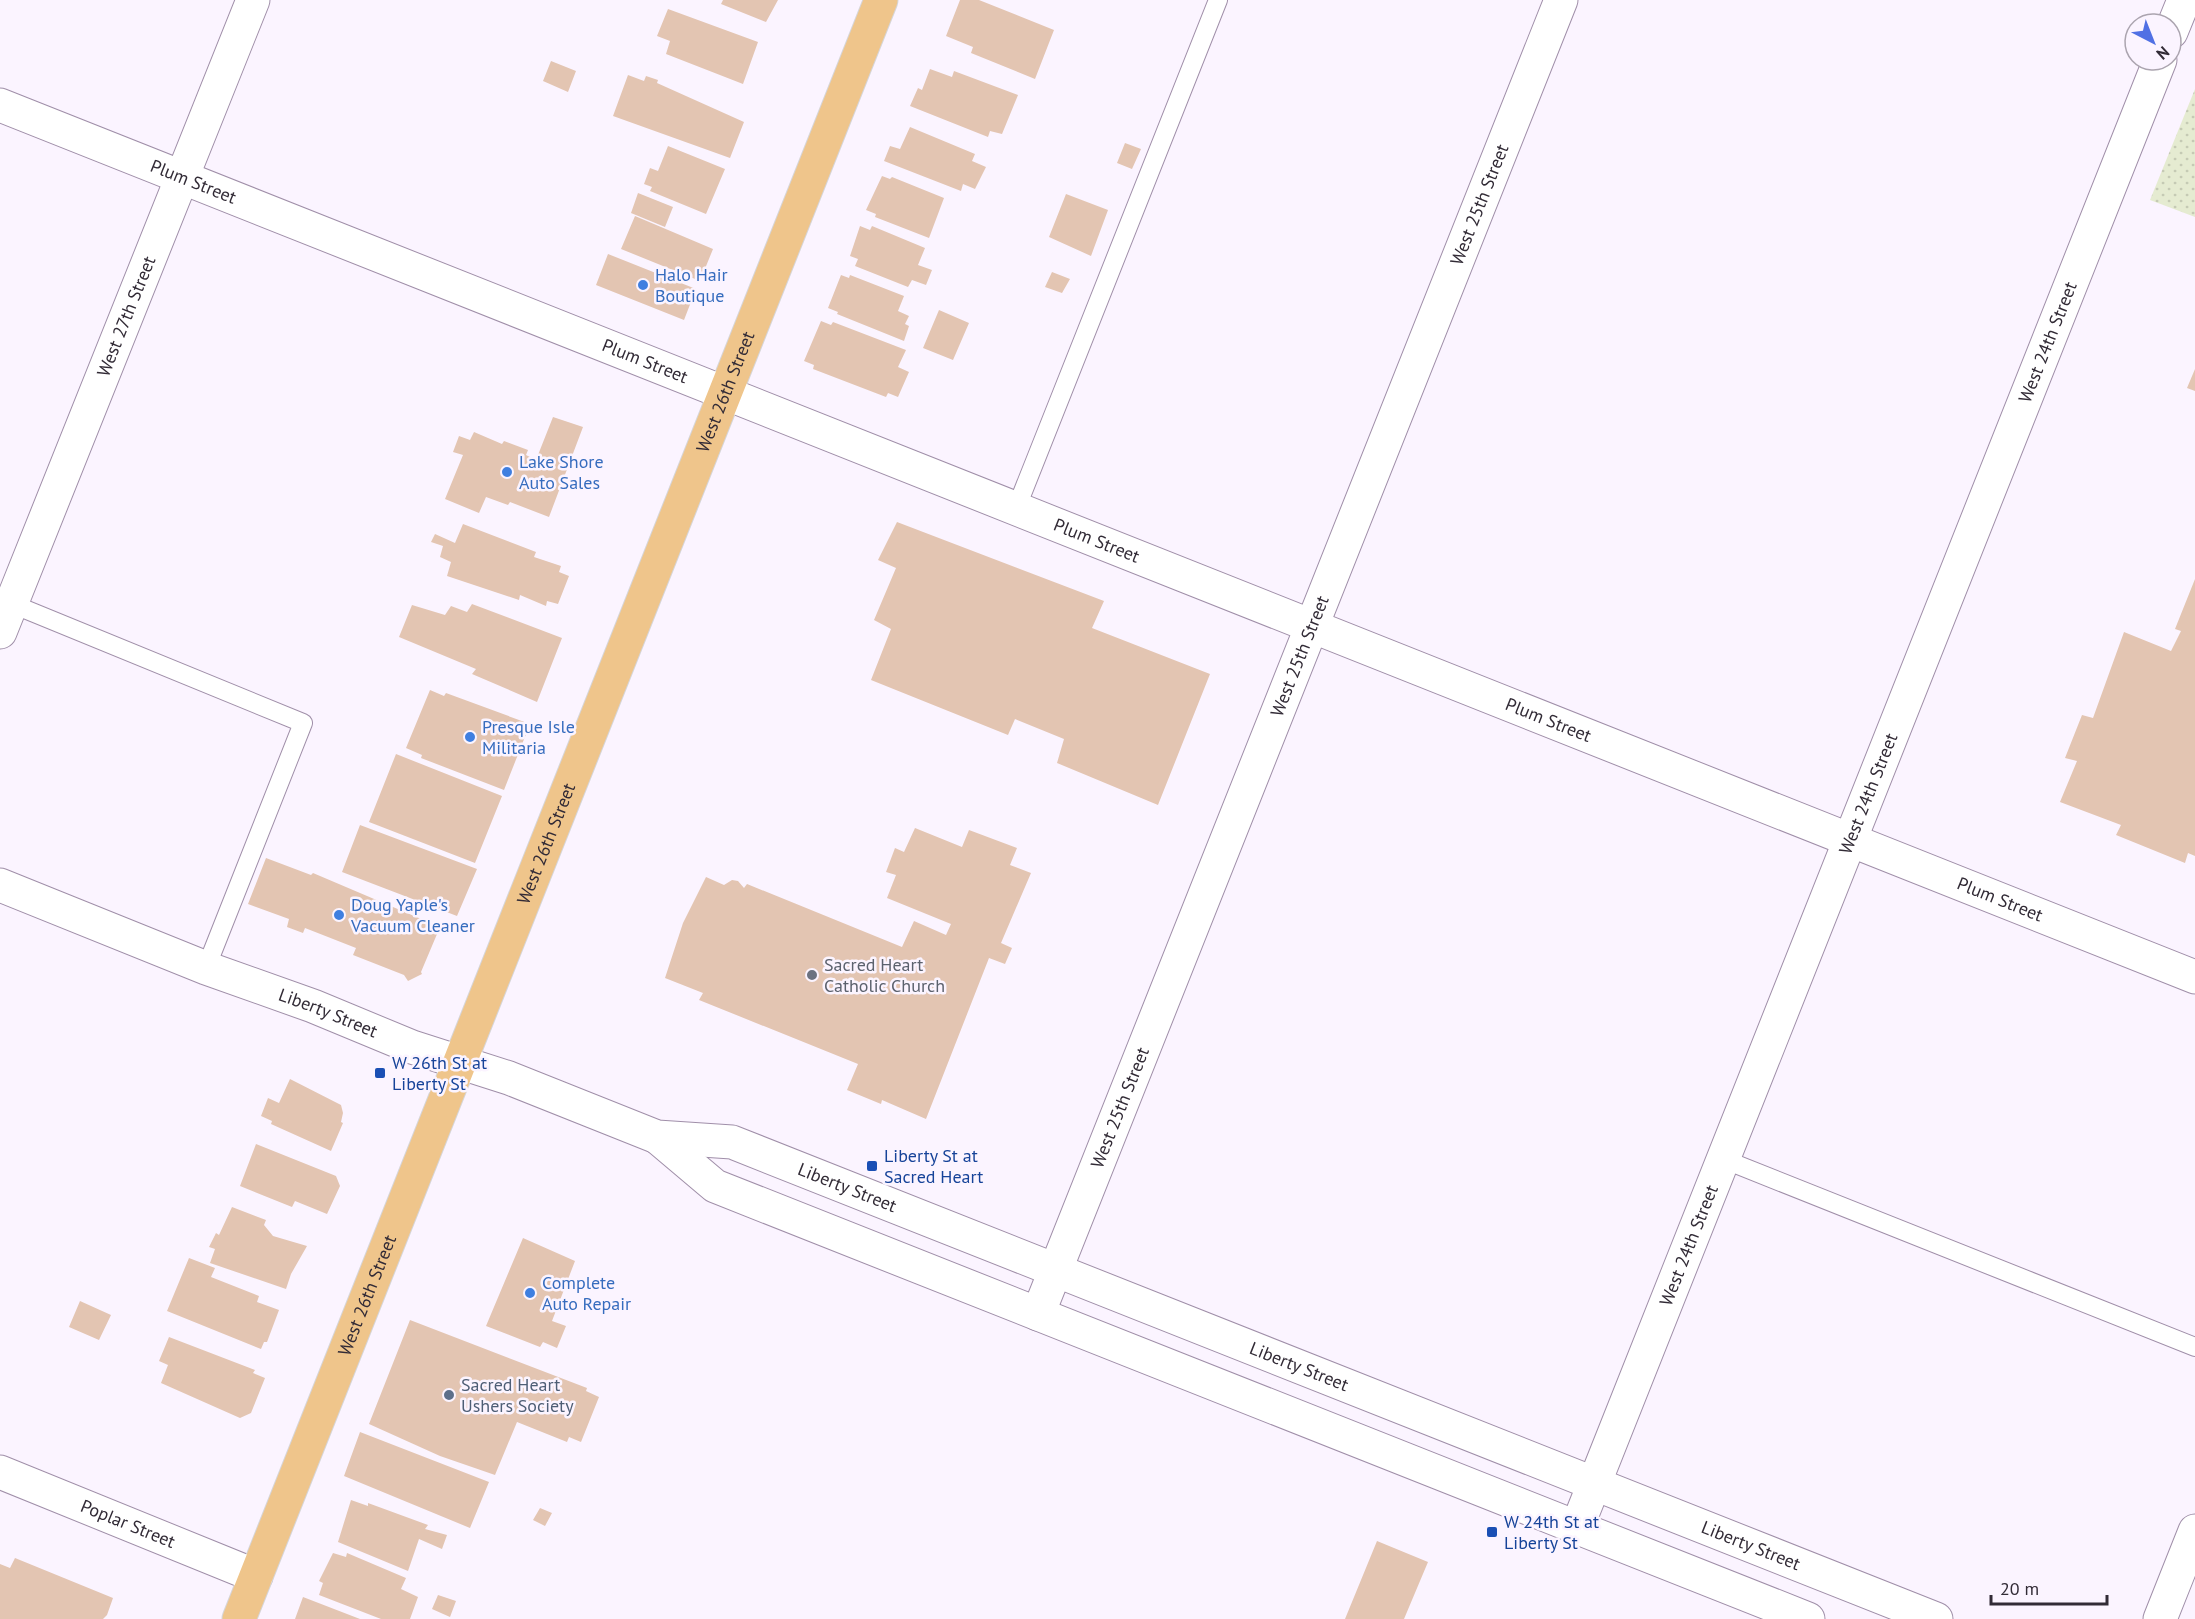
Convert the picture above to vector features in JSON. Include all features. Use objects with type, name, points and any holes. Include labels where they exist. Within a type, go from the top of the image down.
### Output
[{"type":"main road","name":"West 26th Street","points":[[239,1619],[881,0]]},
{"type":"street","name":"West 27th Street","points":[[4,611],[183,178],[253,0]]},
{"type":"street","name":"West 25th Street","points":[[1038,1314],[1561,0]]},
{"type":"street","name":"West 24th Street","points":[[1576,1527],[2155,72]]},
{"type":"street","name":"Plum Street","points":[[0,105],[2195,976]]},
{"type":"street","name":"Liberty Street","points":[[0,885],[206,968],[459,1062],[509,1078],[657,1137],[732,1142],[1936,1619]]},
{"type":"street","name":"Liberty Street","points":[[657,1137],[715,1186],[1808,1619]]},
{"type":"street","name":"Poplar Street","points":[[0,1472],[256,1576]]},
{"type":"street","points":[[2160,1619],[2195,1531]]},
{"type":"lane","points":[[1016,509],[1218,0]]},
{"type":"lane","points":[[4,611],[303,723],[206,968]]},
{"type":"lane","points":[[1723,1159],[2195,1347]]},
{"type":"green space","points":[[2195,89],[2195,217],[2150,200]]},
{"type":"building","points":[[723,0],[778,0],[766,22],[721,4]]},
{"type":"building","points":[[960,0],[979,0],[1054,30],[1035,79],[971,53],[973,47],[946,36]]},
{"type":"building","points":[[668,9],[758,42],[743,84],[666,54],[670,41],[657,36]]},
{"type":"building","points":[[551,61],[576,71],[568,92],[543,81]]},
{"type":"building","points":[[930,69],[952,77],[954,71],[1018,95],[1002,134],[990,131],[988,137],[910,106],[918,88],[922,90]]},
{"type":"building","points":[[628,75],[644,81],[646,76],[658,80],[657,83],[744,122],[730,158],[613,116]]},
{"type":"building","points":[[910,127],[975,154],[972,161],[986,167],[975,189],[963,184],[961,191],[884,161],[890,146],[900,149]]},
{"type":"building","points":[[1125,143],[1141,149],[1132,169],[1117,163]]},
{"type":"building","points":[[668,146],[725,169],[706,214],[650,191],[652,187],[644,184],[650,168],[658,171]]},
{"type":"building","points":[[882,176],[890,179],[892,177],[944,198],[929,238],[875,217],[876,214],[866,210]]},
{"type":"building","points":[[638,193],[673,207],[665,227],[631,213]]},
{"type":"building","points":[[1066,194],[1108,210],[1091,256],[1049,237]]},
{"type":"building","points":[[635,216],[713,249],[700,281],[621,249]]},
{"type":"building","points":[[860,226],[870,230],[872,226],[925,248],[918,265],[932,270],[926,285],[912,280],[908,287],[855,266],[858,259],[850,256]]},
{"type":"building","points":[[608,254],[696,289],[684,320],[596,285]]},
{"type":"building","points":[[1052,272],[1070,279],[1062,293],[1045,287]]},
{"type":"building","points":[[841,275],[849,278],[850,275],[904,296],[898,311],[909,316],[905,324],[909,326],[904,341],[837,314],[838,312],[828,308]]},
{"type":"building","points":[[939,310],[969,323],[953,360],[923,348]]},
{"type":"building","points":[[821,321],[831,325],[833,322],[906,350],[898,367],[909,372],[898,397],[888,393],[886,397],[813,369],[814,365],[804,361]]},
{"type":"building","points":[[2195,369],[2195,391],[2187,388]]},
{"type":"building","points":[[553,417],[583,427],[549,517],[510,502],[508,505],[486,497],[479,513],[445,499],[463,455],[453,452],[459,436],[470,440],[474,432],[502,444],[504,441],[528,450],[526,455],[536,460]]},
{"type":"building","points":[[897,522],[1104,601],[1092,628],[1210,674],[1158,805],[1057,763],[1064,739],[1015,719],[1008,735],[871,680],[891,629],[874,620],[896,568],[878,560]]},
{"type":"building","points":[[463,524],[536,552],[534,557],[561,566],[559,572],[569,576],[558,604],[547,601],[546,606],[520,595],[519,600],[447,576],[451,562],[440,557],[443,546],[431,542],[435,534],[455,543]]},
{"type":"building","points":[[2195,579],[2195,856],[2188,853],[2185,863],[2116,835],[2121,825],[2060,802],[2077,761],[2065,758],[2082,715],[2093,718],[2124,632],[2171,651],[2181,631],[2175,629]]},
{"type":"building","points":[[472,604],[562,638],[537,702],[472,674],[476,669],[399,637],[412,605],[445,615],[451,606],[467,612]]},
{"type":"building","points":[[430,690],[444,696],[446,693],[530,724],[504,790],[421,758],[422,755],[406,748]]},
{"type":"building","points":[[396,754],[502,796],[475,863],[369,822]]},
{"type":"building","points":[[360,825],[477,869],[457,916],[342,872]]},
{"type":"building","points":[[915,828],[962,847],[969,830],[1017,848],[1010,865],[1031,873],[1001,943],[1012,948],[1005,964],[989,958],[926,1119],[882,1100],[881,1104],[847,1090],[858,1064],[699,1000],[703,993],[665,978],[683,923],[706,877],[724,885],[732,880],[738,881],[744,888],[747,884],[902,947],[914,921],[946,935],[951,924],[887,898],[896,875],[886,872],[895,848],[904,852]]},
{"type":"building","points":[[266,858],[311,875],[313,873],[440,927],[422,974],[408,981],[404,975],[353,955],[356,948],[305,928],[303,933],[287,927],[289,919],[248,904]]},
{"type":"building","points":[[290,1079],[341,1105],[343,1113],[341,1122],[343,1123],[331,1151],[271,1124],[272,1121],[261,1116],[268,1098],[279,1103]]},
{"type":"building","points":[[256,1144],[336,1176],[340,1186],[327,1214],[295,1201],[292,1207],[240,1186]]},
{"type":"building","points":[[232,1207],[266,1220],[264,1225],[273,1236],[307,1246],[291,1274],[286,1289],[210,1263],[215,1249],[209,1247],[216,1233],[219,1235]]},
{"type":"building","points":[[523,1238],[575,1261],[552,1321],[566,1326],[557,1348],[543,1342],[540,1347],[486,1326]]},
{"type":"building","points":[[189,1258],[215,1268],[211,1277],[259,1296],[257,1302],[279,1310],[267,1342],[264,1342],[261,1349],[167,1311]]},
{"type":"building","points":[[80,1301],[111,1315],[99,1340],[69,1327]]},
{"type":"building","points":[[410,1320],[587,1388],[586,1391],[599,1397],[581,1442],[569,1437],[567,1442],[517,1422],[495,1475],[440,1456],[369,1424]]},
{"type":"building","points":[[169,1337],[255,1370],[253,1373],[265,1378],[251,1413],[240,1418],[161,1383],[168,1365],[159,1361]]},
{"type":"building","points":[[360,1432],[489,1482],[470,1528],[344,1476]]},
{"type":"building","points":[[351,1500],[368,1506],[368,1503],[428,1525],[425,1529],[447,1535],[442,1549],[419,1539],[408,1571],[338,1542]]},
{"type":"building","points":[[540,1508],[552,1513],[545,1526],[533,1520]]},
{"type":"building","points":[[1377,1541],[1428,1562],[1404,1619],[1345,1619]]},
{"type":"building","points":[[333,1553],[346,1557],[347,1553],[406,1578],[401,1589],[418,1597],[410,1619],[381,1619],[319,1595],[323,1583],[319,1581]]},
{"type":"building","points":[[15,1558],[113,1598],[107,1615],[103,1619],[0,1619],[0,1564],[10,1568]]},
{"type":"building","points":[[438,1595],[456,1601],[450,1617],[432,1609]]},
{"type":"building","points":[[303,1597],[360,1619],[295,1619]]},
{"type":"place","name":"Halo Hair Boutique","points":[[643,285]]},
{"type":"place","name":"Lake Shore Auto Sales","points":[[507,472]]},
{"type":"place","name":"Presque Isle Militaria","points":[[470,737]]},
{"type":"place","name":"Doug Yaple's Vacuum Cleaner","points":[[339,915]]},
{"type":"place","name":"Sacred Heart Catholic Church","points":[[812,975]]},
{"type":"place","name":"W 26th St at Liberty St","points":[[380,1073]]},
{"type":"place","name":"Liberty St at Sacred Heart","points":[[872,1166]]},
{"type":"place","name":"Complete Auto Repair","points":[[530,1293]]},
{"type":"place","name":"Sacred Heart Ushers Society","points":[[449,1395]]},
{"type":"place","name":"W 24th St at Liberty St","points":[[1492,1532]]}]
